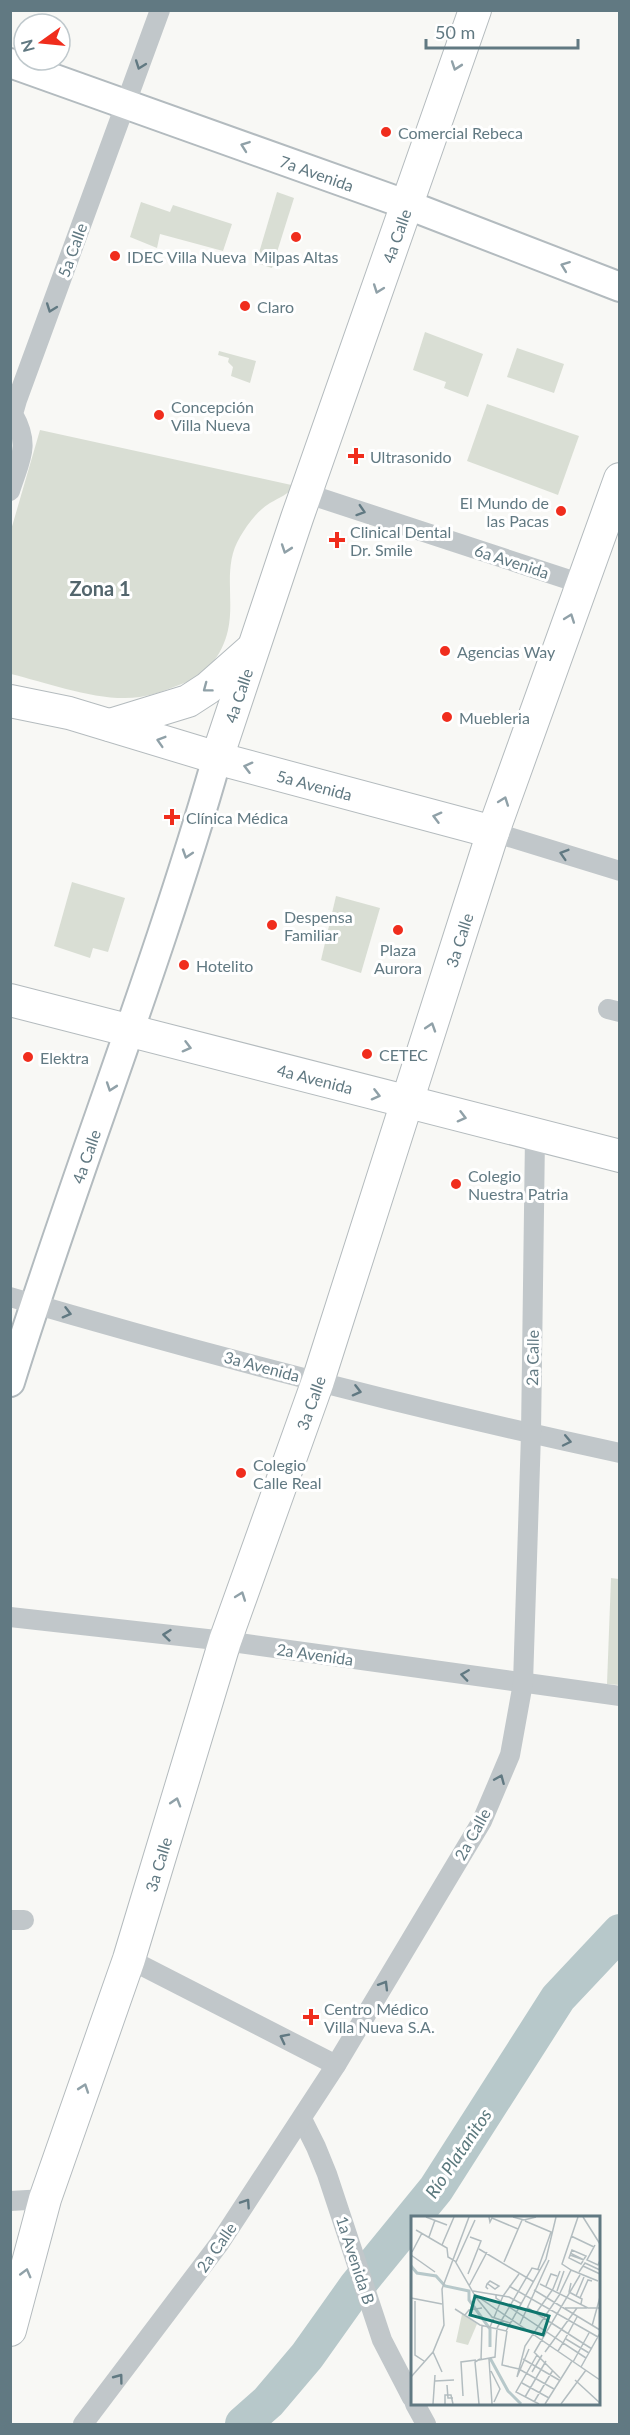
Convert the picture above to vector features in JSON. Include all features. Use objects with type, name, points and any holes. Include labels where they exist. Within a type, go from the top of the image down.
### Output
[{"type":"main road","name":"4a Calle","points":[[10,1382],[22,1301],[130,1032],[251,649],[475,10]]},
{"type":"main road","name":"7a Avenida","points":[[10,63],[126,102],[408,205],[620,287]]},
{"type":"main road","name":"3a Calle","points":[[10,2330],[45,2199],[129,1959],[225,1641],[318,1381],[493,832],[620,479]]},
{"type":"main road","points":[[110,725],[188,701],[208,688],[251,649]]},
{"type":"main road","name":"5a Avenida","points":[[10,701],[69,713],[217,758],[493,832]]},
{"type":"main road","name":"4a Avenida","points":[[10,1000],[620,1156]]},
{"type":"street","name":"5a Calle","points":[[10,491],[25,443],[21,428],[12,414],[160,10]]},
{"type":"street","name":"6a Avenida","points":[[305,494],[582,584]]},
{"type":"street","name":"5a Avenida","points":[[493,832],[620,871]]},
{"type":"street","name":"2a Calle","points":[[83,2424],[219,2244],[302,2119],[482,1821],[510,1755],[523,1683],[531,1434],[535,1136]]},
{"type":"street","name":"3a Avenida","points":[[22,1301],[318,1381],[531,1434],[620,1453]]},
{"type":"street","name":"2a Avenida","points":[[10,1617],[225,1641],[620,1696]]},
{"type":"street","points":[[129,1959],[336,2065]]},
{"type":"street","name":"1a Avenida B","points":[[302,2119],[316,2146],[382,2340],[411,2396]]},
{"type":"street","points":[[10,2201],[45,2199]]},
{"type":"street","points":[[416,2405],[426,2424]]},
{"type":"shaded area","points":[[277,192],[294,198],[272,268],[256,263]]},
{"type":"shaded area","points":[[141,202],[170,212],[173,205],[232,224],[223,251],[160,234],[157,248],[130,237]]},
{"type":"shaded area","points":[[425,332],[483,354],[468,397],[444,388],[446,382],[413,370]]},
{"type":"shaded area","points":[[517,348],[564,364],[554,393],[507,377]]},
{"type":"shaded area","points":[[219,351],[256,361],[250,383],[231,376],[233,367],[228,362],[229,358],[218,355]]},
{"type":"shaded area","points":[[487,404],[579,436],[558,495],[467,461]]},
{"type":"shaded area","points":[[40,430],[296,486],[261,510],[240,537],[230,571],[230,618],[225,640],[217,657],[197,676],[155,694],[125,698],[92,695],[11,674],[11,530]]},
{"type":"shaded area","points":[[72,882],[125,898],[108,952],[93,948],[90,958],[54,946]]},
{"type":"shaded area","points":[[336,896],[380,908],[361,973],[321,960]]},
{"type":"shaded area","points":[[611,1578],[619,1579],[619,1685],[607,1684]]},
{"type":"waterway","name":"Río Platanitos","points":[[414,2216],[436,2189],[558,1998],[620,1932]]},
{"type":"waterway","name":"Río Platanitos","points":[[243,2424],[268,2402],[307,2356],[356,2287],[411,2220]]},
{"type":"place","name":"Comercial Rebeca","points":[[386,132]]},
{"type":"place","name":"Milpas Altas","points":[[296,237]]},
{"type":"place","name":"IDEC Villa Nueva","points":[[115,256]]},
{"type":"place","name":"Claro","points":[[245,306]]},
{"type":"place","name":"Concepción Villa Nueva","points":[[159,415]]},
{"type":"place","name":"Ultrasonido","points":[[356,456]]},
{"type":"place","name":"El Mundo de las Pacas","points":[[561,511]]},
{"type":"place","name":"Clinical Dental Dr. Smile","points":[[337,540]]},
{"type":"place","name":"Agencias Way","points":[[445,651]]},
{"type":"place","name":"Muebleria","points":[[447,717]]},
{"type":"place","name":"Clínica Médica","points":[[172,817]]},
{"type":"place","name":"Despensa Familiar","points":[[272,925]]},
{"type":"place","name":"Plaza Aurora","points":[[398,930]]},
{"type":"place","name":"Hotelito","points":[[184,965]]},
{"type":"place","name":"CETEC","points":[[367,1054]]},
{"type":"place","name":"Elektra","points":[[28,1057]]},
{"type":"place","name":"Colegio Nuestra Patria","points":[[456,1184]]},
{"type":"place","name":"Colegio Calle Real","points":[[241,1473]]},
{"type":"place","name":"Centro Médico Villa Nueva S.A.","points":[[311,2017]]},
{"type":"district","name":"Zona 1","points":[[100,588]]}]
